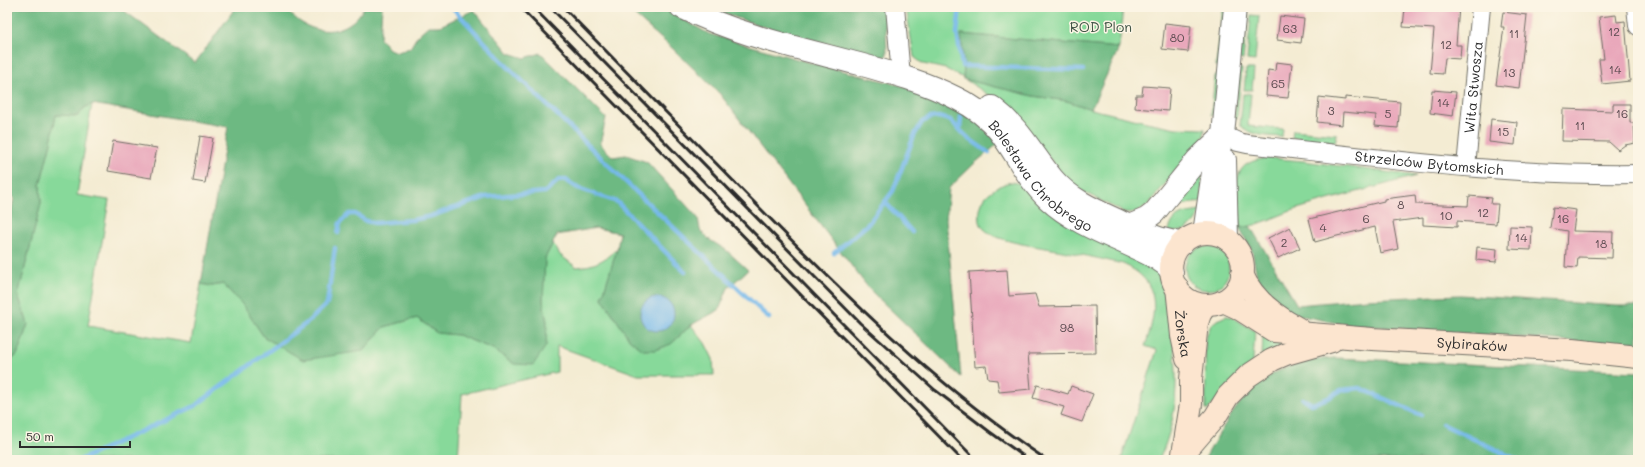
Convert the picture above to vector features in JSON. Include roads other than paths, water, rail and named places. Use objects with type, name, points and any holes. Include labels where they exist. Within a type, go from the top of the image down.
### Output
[{"type":"main road","points":[[1204,234],[1217,235],[1226,239],[1238,251],[1242,262],[1242,274],[1236,290],[1214,303],[1190,300],[1174,280],[1173,259],[1182,244],[1192,237],[1204,234]]},
{"type":"main road","name":"Sybiraków","points":[[1242,274],[1251,291],[1274,313],[1281,319],[1307,334]]},
{"type":"main road","name":"Żorska","points":[[1174,280],[1182,336],[1192,379]]},
{"type":"main road","name":"Żorska","points":[[1182,456],[1191,404],[1197,323],[1200,314],[1214,303]]},
{"type":"main road","name":"Sybiraków","points":[[1214,303],[1238,308],[1274,331],[1345,338],[1572,350],[1638,356]]},
{"type":"main road","points":[[1182,456],[1215,417],[1228,396],[1243,380],[1255,371],[1286,354],[1345,338]]},
{"type":"street","name":"Bolesława Chrobrego","points":[[681,7],[725,26],[760,38],[906,77],[955,97],[985,117],[999,131],[1033,182],[1048,199],[1064,212],[1092,228],[1156,258],[1166,265],[1174,280]]},
{"type":"street","points":[[895,7],[906,77]]},
{"type":"street","points":[[1204,234],[1213,172],[1222,135],[1235,7]]},
{"type":"street","name":"Wita Stwosza","points":[[1466,167],[1482,7]]},
{"type":"street","points":[[1636,7],[1638,26]]},
{"type":"street","name":"Bolesława Chrobrego","points":[[906,77],[938,80],[965,90],[985,102],[1002,114],[1018,131],[1047,171],[1067,193],[1091,208],[1156,238],[1182,244]]},
{"type":"street","points":[[1129,226],[1146,219],[1154,213],[1197,160],[1222,135]]},
{"type":"street","points":[[1222,135],[1226,173],[1226,239]]},
{"type":"street","name":"Strzelców Bytomskich","points":[[1222,135],[1247,144],[1466,167],[1566,174],[1638,174]]},
{"type":"water","points":[[657,297],[669,302],[674,314],[669,326],[657,331],[645,326],[640,314],[645,302]]},
{"type":"waterway","points":[[452,7],[505,64],[633,189],[769,318]]},
{"type":"waterway","points":[[960,7],[957,33],[962,66],[1083,70]]},
{"type":"waterway","points":[[960,128],[961,116]]},
{"type":"waterway","points":[[834,253],[868,224],[893,191],[914,136],[922,122],[930,118],[939,117],[950,120],[968,138],[989,153]]},
{"type":"waterway","points":[[338,233],[340,223],[349,214],[355,214],[366,221],[375,223],[412,220],[431,216],[486,197],[545,192],[559,180],[564,179],[578,188],[617,202],[685,272]]},
{"type":"waterway","points":[[885,202],[912,232]]},
{"type":"waterway","points":[[80,460],[195,406],[308,322],[327,304],[335,248]]},
{"type":"waterway","points":[[1303,399],[1312,404],[1328,398],[1341,390],[1360,388],[1421,415]]},
{"type":"waterway","points":[[1442,424],[1518,460]]},
{"type":"railway","points":[[520,7],[962,460]]},
{"type":"railway","points":[[533,7],[976,460]]},
{"type":"railway","points":[[550,7],[860,323],[935,390],[1029,460]]},
{"type":"railway","points":[[563,7],[821,270],[893,338],[967,402],[1047,460]]},
{"type":"park label","name":"ROD Plon","points":[[1101,27]]}]
